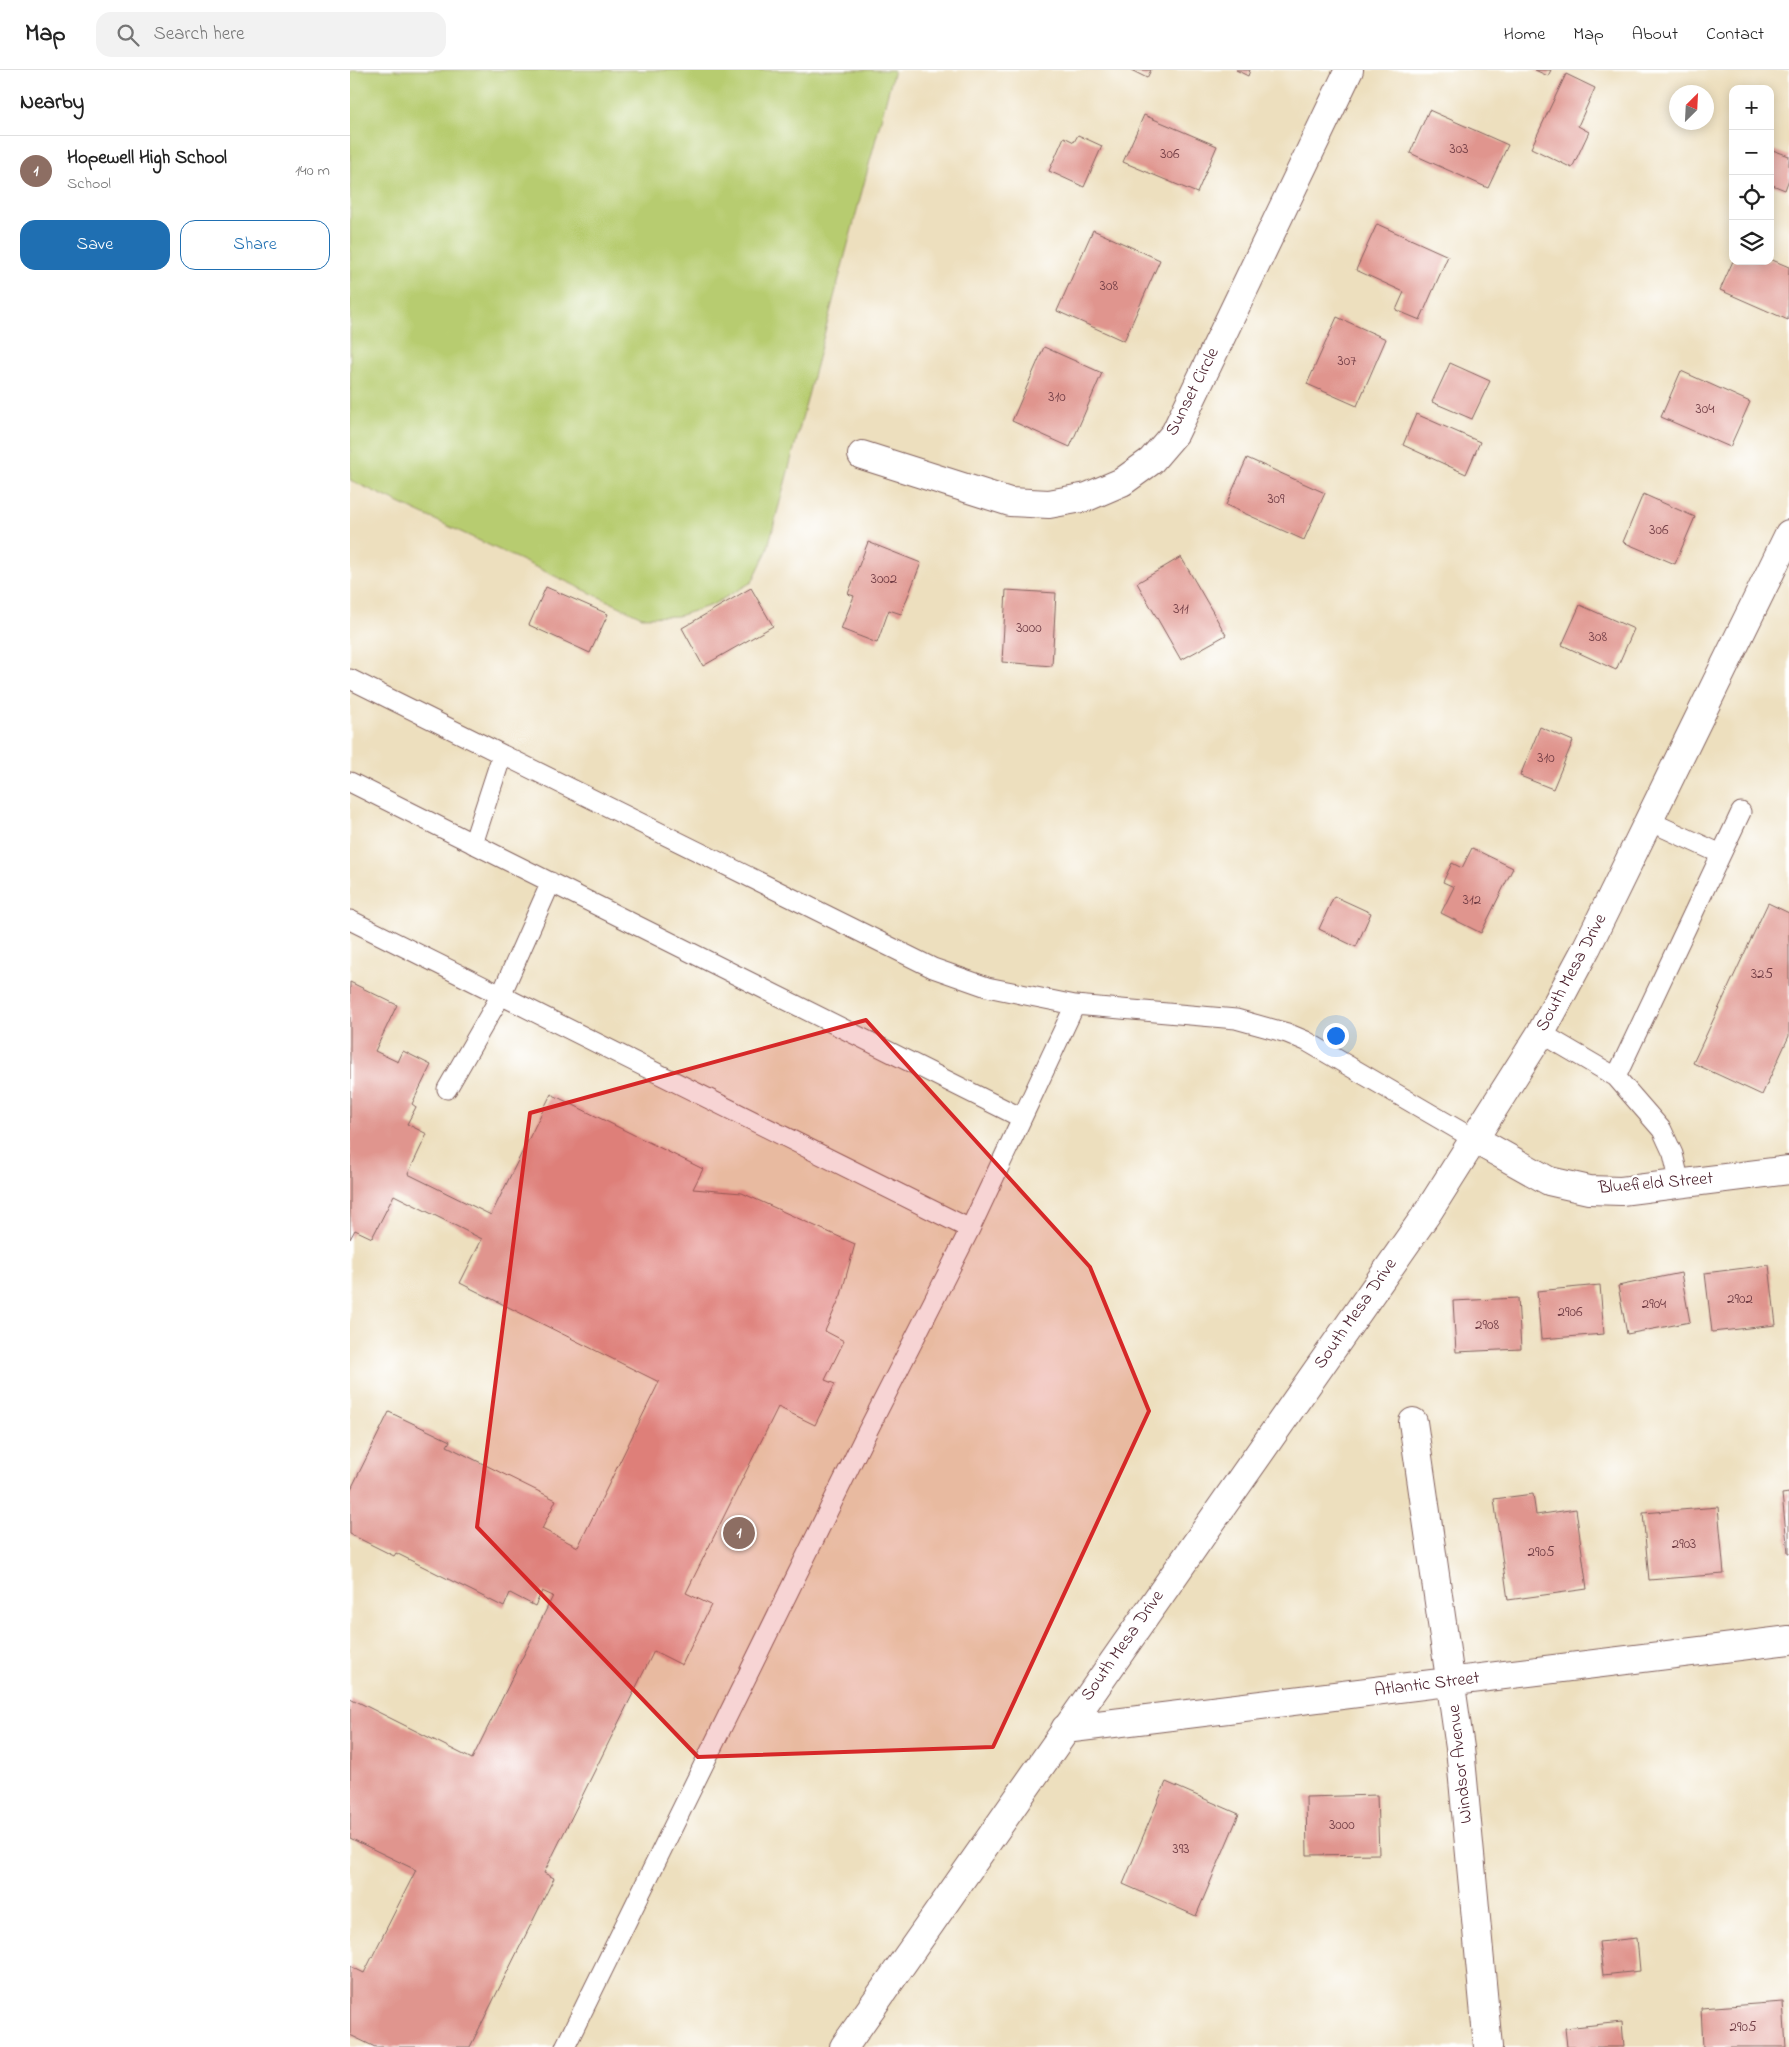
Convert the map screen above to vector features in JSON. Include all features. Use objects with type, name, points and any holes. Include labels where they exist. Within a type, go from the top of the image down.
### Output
[{"type":"street","name":"Sunset Circle","points":[[862,455],[1010,502],[1049,504],[1087,497],[1122,482],[1151,461],[1175,433],[1349,70]]},
{"type":"street","name":"South Mesa Drive","points":[[844,2047],[1416,1228],[1541,1033],[1587,948],[1789,534]]},
{"type":"street","name":"Bluefield Street","points":[[1474,1139],[1549,1181],[1589,1190],[1621,1191],[1789,1170]]},
{"type":"street","name":"Windsor Avenue","points":[[1413,1422],[1460,1748],[1488,2047]]},
{"type":"street","name":"Atlantic Street","points":[[1065,1729],[1789,1640]]},
{"type":"lane","points":[[350,680],[933,968],[986,987],[1075,1005],[1236,1019],[1287,1033],[1306,1041],[1474,1139]]},
{"type":"lane","points":[[474,844],[502,755]]},
{"type":"lane","points":[[350,782],[1022,1118]]},
{"type":"lane","points":[[1616,1077],[1741,812]]},
{"type":"lane","points":[[1649,821],[1721,854]]},
{"type":"lane","points":[[447,1089],[501,995],[551,882]]},
{"type":"lane","points":[[350,920],[970,1229]]},
{"type":"lane","points":[[565,2047],[863,1440],[970,1229],[1075,1005]]},
{"type":"lane","points":[[1541,1033],[1616,1077],[1662,1130],[1674,1154],[1680,1184]]},
{"type":"highlighted area","points":[[866,1020],[1090,1267],[1149,1411],[993,1747],[698,1757],[477,1527],[530,1113]]},
{"type":"green space","points":[[353,70],[894,70],[767,551],[752,582],[712,605],[678,616],[642,617],[350,480],[350,73]]},
{"type":"building","points":[[1131,70],[1151,70],[1147,78]]},
{"type":"building","points":[[1236,70],[1250,70],[1248,76]]},
{"type":"building","points":[[1535,70],[1551,70],[1548,76]]},
{"type":"building","points":[[1566,74],[1595,88],[1578,126],[1589,132],[1572,168],[1531,148]]},
{"type":"building","points":[[1429,110],[1508,145],[1488,188],[1410,153]]},
{"type":"building","points":[[1144,115],[1217,146],[1197,193],[1123,162]]},
{"type":"building","points":[[1078,135],[1102,146],[1084,187],[1049,171],[1064,137],[1074,142]]},
{"type":"building","points":[[1774,150],[1789,156],[1789,179],[1785,190],[1774,186]]},
{"type":"building","points":[[1377,224],[1448,256],[1420,320],[1396,310],[1404,292],[1356,270]]},
{"type":"building","points":[[1093,230],[1160,260],[1124,341],[1057,311]]},
{"type":"building","points":[[1774,261],[1789,267],[1788,320],[1720,290],[1731,265],[1774,265]]},
{"type":"building","points":[[1337,317],[1386,339],[1357,406],[1307,384]]},
{"type":"building","points":[[1044,347],[1102,373],[1070,447],[1012,421]]},
{"type":"building","points":[[1450,363],[1490,381],[1472,419],[1432,402]]},
{"type":"building","points":[[1681,371],[1750,402],[1730,447],[1661,417]]},
{"type":"building","points":[[1416,414],[1480,442],[1466,474],[1403,445]]},
{"type":"building","points":[[1247,458],[1325,493],[1304,540],[1226,505]]},
{"type":"building","points":[[1643,494],[1695,517],[1675,564],[1623,542]]},
{"type":"building","points":[[868,542],[921,563],[901,614],[889,610],[877,643],[841,629],[854,596],[848,594]]},
{"type":"building","points":[[1181,557],[1226,635],[1181,660],[1137,583]]},
{"type":"building","points":[[546,587],[608,614],[590,653],[529,625]]},
{"type":"building","points":[[751,588],[773,626],[703,666],[682,628]]},
{"type":"building","points":[[1006,590],[1056,593],[1052,666],[1002,662]]},
{"type":"building","points":[[1580,605],[1634,629],[1616,670],[1562,645]]},
{"type":"building","points":[[1540,727],[1573,741],[1553,789],[1520,776]]},
{"type":"building","points":[[1472,848],[1513,868],[1481,933],[1441,913],[1454,887],[1443,882],[1452,863],[1462,868]]},
{"type":"building","points":[[1334,896],[1371,913],[1356,947],[1319,929]]},
{"type":"building","points":[[1768,903],[1789,913],[1789,1036],[1762,1095],[1693,1063]]},
{"type":"building","points":[[350,982],[397,1005],[375,1051],[398,1062],[403,1051],[431,1065],[412,1104],[416,1107],[407,1124],[427,1134],[408,1174],[491,1215],[551,1094],[703,1169],[693,1189],[742,1193],[855,1244],[841,1295],[825,1331],[844,1341],[825,1380],[835,1384],[815,1425],[778,1407],[686,1593],[711,1605],[682,1665],[654,1651],[544,1873],[554,1878],[470,2047],[375,2047],[350,2035],[350,1966],[364,1973],[416,1870],[350,1838],[350,1698],[472,1759],[553,1596],[542,1591],[535,1606],[510,1593],[504,1607],[396,1553],[394,1556],[350,1534],[350,1491],[389,1412],[450,1441],[447,1446],[556,1500],[542,1529],[578,1547],[659,1382],[460,1283],[482,1239],[394,1195],[372,1238],[355,1230],[350,1239]]},
{"type":"building","points":[[1769,1265],[1776,1325],[1712,1332],[1705,1273]]},
{"type":"building","points":[[1681,1273],[1690,1322],[1627,1334],[1618,1286]]},
{"type":"building","points":[[1600,1285],[1604,1334],[1541,1339],[1537,1291]]},
{"type":"building","points":[[1518,1298],[1521,1349],[1456,1352],[1453,1301]]},
{"type":"building","points":[[1789,1493],[1789,1553],[1788,1553],[1782,1494]]},
{"type":"building","points":[[1533,1494],[1536,1515],[1576,1509],[1587,1589],[1508,1600],[1494,1499]]},
{"type":"building","points":[[1718,1507],[1724,1574],[1649,1580],[1643,1513]]},
{"type":"building","points":[[1166,1782],[1239,1814],[1196,1916],[1123,1884]]},
{"type":"building","points":[[1377,1795],[1379,1854],[1307,1855],[1306,1797]]},
{"type":"building","points":[[1637,1938],[1640,1971],[1603,1975],[1599,1942]]},
{"type":"building","points":[[1783,2002],[1786,2047],[1703,2047],[1701,2008]]},
{"type":"building","points":[[1622,2022],[1624,2047],[1567,2047],[1565,2028]]},
{"type":"place","name":"Hopewell High School","points":[[739,1533]]}]
